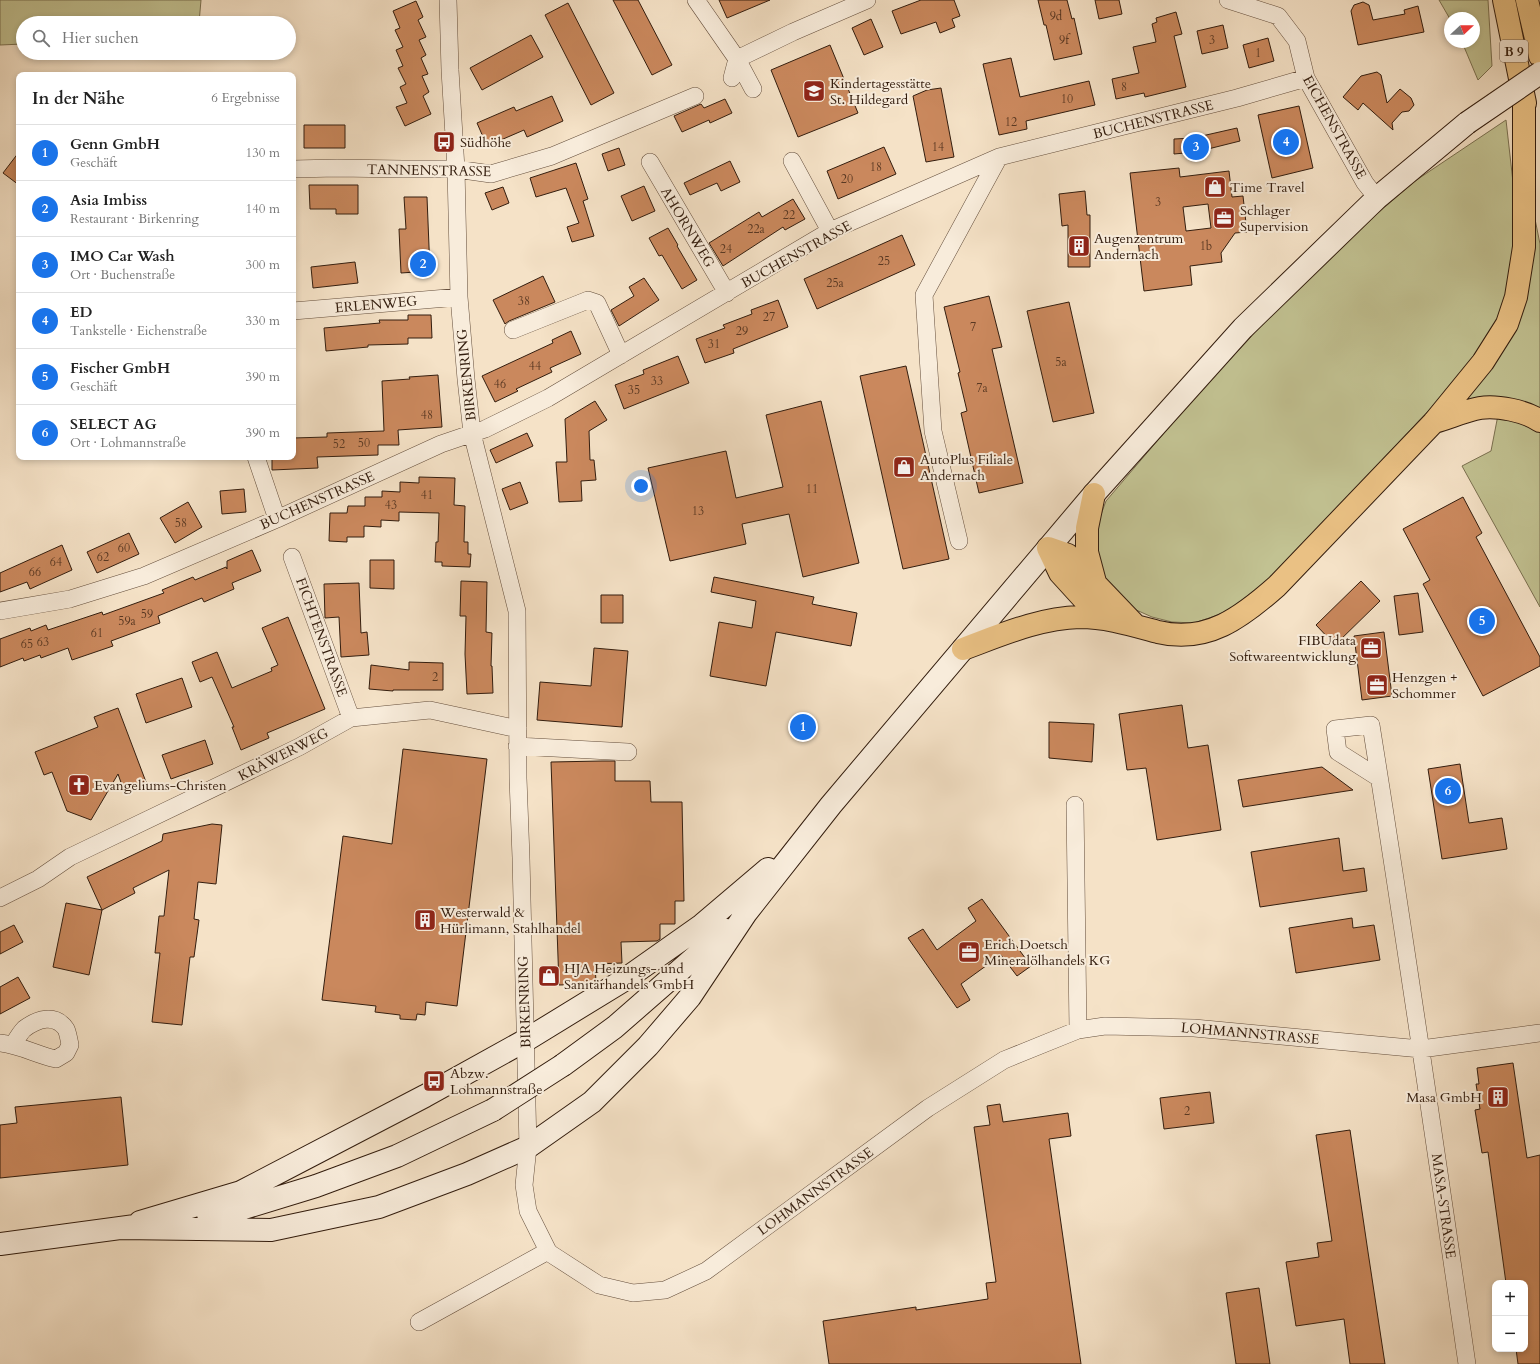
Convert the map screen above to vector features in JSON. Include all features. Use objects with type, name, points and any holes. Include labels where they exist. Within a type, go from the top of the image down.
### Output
[{"type":"highway","name":"B 9","points":[[1504,0],[1540,184]]},
{"type":"highway","name":"B 9","points":[[1527,0],[1538,48]]},
{"type":"highway","points":[[1535,0],[1538,48]]},
{"type":"highway","points":[[963,649],[1018,628],[1080,617],[1101,618],[1159,632],[1180,635],[1204,632],[1229,622],[1251,609],[1277,586],[1411,444],[1434,422],[1483,362],[1507,324],[1516,297],[1524,247],[1524,102]]},
{"type":"highway","points":[[1434,422],[1480,408],[1511,409],[1534,417],[1540,421]]},
{"type":"highway","points":[[1094,494],[1087,528],[1087,552],[1095,583]]},
{"type":"highway","points":[[1048,548],[1068,555],[1135,625]]},
{"type":"highway","points":[[1048,548],[1060,573],[1101,618]]},
{"type":"main road","points":[[120,1228],[271,1230],[379,1207],[467,1174],[528,1147],[592,1102],[648,1046],[690,997],[746,913],[802,840],[1094,494],[1242,328],[1377,198],[1466,124],[1540,73]]},
{"type":"main road","points":[[120,1228],[241,1192],[425,1096],[526,1040],[624,980],[702,925],[802,840]]},
{"type":"main road","points":[[0,1244],[120,1228],[244,1208],[309,1188],[397,1156],[493,1110],[563,1065],[615,1027],[746,913]]},
{"type":"street","name":"BIRKENRING","points":[[448,0],[450,70],[456,168],[459,297],[472,433],[517,611],[517,746],[528,1147],[524,1186]]},
{"type":"street","points":[[696,0],[737,59],[753,89]]},
{"type":"street","points":[[732,78],[737,59],[792,32],[867,0]]},
{"type":"street","name":"EICHENSTRASSE","points":[[1228,0],[1278,16],[1298,41],[1306,78],[1365,183],[1377,198]]},
{"type":"street","name":"BUCHENSTRASSE","points":[[0,611],[70,599],[144,576],[277,519],[441,444],[485,429],[548,398],[830,231],[999,157],[1237,98],[1306,78]]},
{"type":"street","name":"TANNENSTRASSE","points":[[296,169],[456,168],[491,174],[552,156],[695,96]]},
{"type":"street","points":[[959,540],[933,431],[924,295],[999,157]]},
{"type":"street","points":[[792,161],[830,231]]},
{"type":"street","name":"AHORNWEG","points":[[650,162],[727,293]]},
{"type":"street","name":"ERLENWEG","points":[[296,312],[459,297]]},
{"type":"street","points":[[513,330],[588,300],[597,303],[621,355]]},
{"type":"street","points":[[257,460],[277,519]]},
{"type":"street","name":"FICHTENSTRASSE","points":[[292,557],[351,718]]},
{"type":"street","name":"KRÄWERWEG","points":[[0,898],[38,879],[70,857],[299,747],[351,718],[430,710],[518,729]]},
{"type":"street","points":[[517,746],[628,752]]},
{"type":"street","points":[[1379,778],[1421,1048]]},
{"type":"street","points":[[1075,805],[1078,1030]]},
{"type":"street","name":"LOHMANNSTRASSE","points":[[524,1186],[528,1211],[548,1251],[599,1285],[633,1293],[665,1290],[706,1271],[928,1108],[1004,1060],[1078,1030],[1105,1026],[1194,1028],[1421,1048],[1540,1033]]},
{"type":"street","name":"MASA-STRASSE","points":[[1421,1048],[1467,1364]]},
{"type":"street","points":[[419,1322],[548,1251]]},
{"type":"green space","points":[[0,0],[201,0],[200,16],[16,16],[16,44],[0,45]]},
{"type":"green space","points":[[1439,0],[1488,0],[1492,66],[1478,80],[1465,48],[1480,48],[1480,12],[1446,12]]},
{"type":"green space","points":[[1506,120],[1515,200],[1515,263],[1497,328],[1444,394],[1260,590],[1239,606],[1194,623],[1172,622],[1152,617],[1134,609],[1114,591],[1100,569],[1096,528],[1106,501],[1193,399],[1278,308],[1356,232],[1415,181]]},
{"type":"green space","points":[[1533,209],[1540,244],[1540,412],[1457,407],[1488,365]]},
{"type":"green space","points":[[1498,415],[1540,430],[1540,607],[1462,466],[1491,451]]},
{"type":"building","points":[[613,0],[638,0],[672,65],[652,75]]},
{"type":"building","points":[[719,0],[770,0],[727,18]]},
{"type":"building","points":[[921,0],[954,0],[960,16],[952,19],[955,27],[940,33],[936,22],[901,34],[892,11]]},
{"type":"building","points":[[1038,0],[1067,0],[1072,19],[1074,18],[1082,54],[1054,60],[1046,25],[1044,25]]},
{"type":"building","points":[[1095,0],[1119,0],[1122,14],[1099,19]]},
{"type":"building","points":[[416,1],[423,17],[418,20],[426,37],[419,40],[426,55],[421,58],[428,74],[422,76],[429,92],[423,96],[431,114],[405,126],[396,107],[407,103],[400,87],[406,84],[398,68],[403,66],[396,50],[403,47],[395,30],[400,28],[393,11]]},
{"type":"building","points":[[1363,2],[1369,5],[1373,20],[1405,14],[1404,10],[1418,6],[1424,32],[1358,45],[1351,11],[1354,5]]},
{"type":"building","points":[[568,3],[614,93],[591,105],[545,15]]},
{"type":"building","points":[[1176,12],[1182,34],[1174,36],[1186,87],[1145,97],[1144,93],[1116,99],[1112,79],[1139,73],[1133,47],[1156,42],[1152,24],[1157,22],[1156,18]]},
{"type":"building","points":[[871,19],[883,47],[864,55],[852,28]]},
{"type":"building","points":[[1223,25],[1228,48],[1202,54],[1197,31]]},
{"type":"building","points":[[531,35],[543,57],[482,90],[470,68]]},
{"type":"building","points":[[1268,38],[1274,61],[1249,68],[1243,45]]},
{"type":"building","name":"Kindertagesstätte St. Hildegard","points":[[830,45],[858,113],[798,137],[771,70]]},
{"type":"building","points":[[1011,58],[1020,97],[1089,81],[1095,105],[1026,121],[1027,129],[999,135],[983,64]]},
{"type":"building","points":[[1377,72],[1381,75],[1387,103],[1400,89],[1411,98],[1414,105],[1409,111],[1402,112],[1392,123],[1393,130],[1363,103],[1358,110],[1343,97],[1361,76]]},
{"type":"building","points":[[941,88],[954,157],[926,162],[913,96],[927,90]]},
{"type":"building","points":[[552,96],[563,121],[527,137],[524,130],[487,146],[477,123],[514,107],[516,111]]},
{"type":"building","points":[[725,99],[732,113],[710,123],[709,120],[682,132],[674,116],[701,104],[704,108]]},
{"type":"building","points":[[1299,106],[1313,168],[1272,178],[1258,115]]},
{"type":"building","points":[[304,125],[345,125],[345,148],[304,148]]},
{"type":"building","points":[[1237,128],[1240,141],[1196,152],[1174,154],[1174,139],[1193,138]]},
{"type":"building","points":[[884,147],[896,174],[838,199],[827,171]]},
{"type":"building","points":[[619,148],[625,165],[608,171],[602,154]]},
{"type":"building","points":[[16,156],[16,183],[3,173]]},
{"type":"building","points":[[730,161],[740,182],[721,191],[717,183],[690,195],[684,183]]},
{"type":"building","points":[[576,163],[588,199],[583,201],[594,236],[572,242],[567,227],[579,223],[566,188],[536,197],[530,178]]},
{"type":"building","points":[[1179,168],[1180,177],[1229,171],[1232,197],[1243,196],[1247,232],[1235,233],[1221,253],[1222,262],[1190,266],[1192,285],[1144,291],[1130,173]],"holes":[[[1208,204],[1211,228],[1186,231],[1183,207]]]},
{"type":"building","points":[[309,185],[358,185],[358,214],[336,214],[336,209],[310,209]]},
{"type":"building","points":[[644,186],[655,211],[632,221],[621,196]]},
{"type":"building","points":[[503,187],[509,203],[492,210],[485,193]]},
{"type":"building","name":"Augenzentrum Andernach","points":[[1085,191],[1087,215],[1090,215],[1090,267],[1068,267],[1068,225],[1062,226],[1059,194]]},
{"type":"building","points":[[404,197],[427,197],[430,271],[401,273],[399,229],[406,229]]},
{"type":"building","points":[[793,199],[805,219],[785,230],[783,227],[723,266],[709,243],[759,212],[762,217]]},
{"type":"building","points":[[668,228],[697,280],[682,289],[662,255],[659,256],[649,238]]},
{"type":"building","points":[[902,235],[915,265],[817,309],[804,279]]},
{"type":"building","points":[[355,262],[358,283],[313,288],[311,267]]},
{"type":"building","points":[[543,276],[555,302],[505,324],[493,300]]},
{"type":"building","points":[[644,278],[659,300],[619,326],[611,310],[634,296],[629,287]]},
{"type":"building","points":[[989,296],[1002,347],[992,349],[1023,483],[979,493],[961,413],[967,411],[958,373],[960,372],[944,307]]},
{"type":"building","points":[[778,300],[788,327],[733,349],[734,353],[705,363],[696,339],[725,328],[723,325],[752,314],[751,310]]},
{"type":"building","points":[[1069,302],[1094,413],[1053,422],[1027,311]]},
{"type":"building","points":[[408,315],[431,315],[432,338],[408,338],[408,344],[368,345],[368,347],[326,351],[324,328],[380,323],[379,320],[408,320]]},
{"type":"building","points":[[571,331],[581,354],[550,368],[552,372],[516,389],[518,391],[495,402],[482,376],[553,343],[552,340]]},
{"type":"building","points":[[678,356],[689,383],[624,409],[615,385],[644,374],[643,370]]},
{"type":"building","name":"AutoPlus Filiale Andernach","points":[[906,366],[949,559],[903,569],[860,376]]},
{"type":"building","points":[[438,375],[442,427],[398,430],[399,445],[378,445],[378,455],[317,457],[318,468],[272,470],[272,460],[296,460],[296,438],[327,437],[327,433],[384,431],[382,381],[410,379],[409,377]]},
{"type":"building","points":[[595,401],[607,420],[589,431],[590,460],[594,460],[596,480],[581,481],[582,501],[559,502],[556,462],[567,462],[565,419]]},
{"type":"building","points":[[821,401],[859,563],[803,577],[789,514],[742,524],[746,544],[670,561],[648,468],[726,451],[736,498],[783,487],[766,415]]},
{"type":"building","points":[[527,433],[533,446],[496,463],[490,450]]},
{"type":"building","points":[[419,477],[455,478],[454,505],[465,506],[464,542],[468,542],[468,554],[471,554],[470,567],[442,566],[442,562],[435,562],[436,542],[438,542],[439,513],[399,512],[399,521],[381,520],[381,527],[364,526],[364,537],[347,537],[347,542],[329,541],[330,513],[347,513],[348,506],[365,506],[365,497],[382,497],[382,491],[400,492],[400,482],[419,483]]},
{"type":"building","points":[[520,482],[528,503],[510,510],[502,489]]},
{"type":"building","points":[[244,489],[246,512],[222,514],[220,491]]},
{"type":"building","points":[[1463,497],[1482,533],[1476,537],[1540,657],[1540,666],[1483,696],[1423,584],[1430,580],[1403,529]]},
{"type":"building","points":[[188,502],[202,527],[175,543],[160,518]]},
{"type":"building","points":[[129,533],[139,554],[97,573],[87,552]]},
{"type":"building","points":[[62,545],[72,570],[30,589],[27,582],[0,592],[0,573]]},
{"type":"building","points":[[252,550],[261,571],[232,583],[234,589],[204,602],[202,598],[158,616],[160,623],[111,641],[113,646],[72,660],[68,648],[41,658],[40,655],[24,661],[23,658],[0,667],[0,639],[30,628],[31,631],[46,625],[48,630],[102,612],[103,615],[164,593],[162,590],[193,577],[195,580],[226,567],[227,569],[227,561]]},
{"type":"building","points":[[370,560],[394,560],[394,589],[370,588]]},
{"type":"building","points":[[714,577],[814,597],[812,604],[857,613],[851,646],[776,632],[766,686],[710,676],[719,622],[752,628],[756,601],[711,592]]},
{"type":"building","points":[[461,581],[487,582],[486,632],[492,633],[491,666],[493,693],[467,694],[465,654],[466,616],[460,616]]},
{"type":"building","points":[[1361,581],[1380,601],[1335,645],[1316,625]]},
{"type":"building","points":[[359,583],[361,633],[367,632],[369,655],[341,657],[339,617],[325,618],[324,584]]},
{"type":"building","points":[[1418,593],[1423,632],[1399,635],[1394,596]]},
{"type":"building","points":[[601,595],[623,595],[623,623],[601,623]]},
{"type":"building","points":[[288,617],[325,709],[267,733],[269,738],[241,750],[232,727],[234,727],[212,677],[200,682],[192,662],[217,652],[232,688],[272,671],[271,668],[278,665],[262,628]]},
{"type":"building","points":[[1384,632],[1392,696],[1362,700],[1354,636]]},
{"type":"building","points":[[594,648],[628,651],[622,727],[537,720],[540,682],[591,686]]},
{"type":"building","points":[[409,662],[443,663],[443,690],[393,691],[369,689],[371,665],[409,670]]},
{"type":"building","points":[[182,678],[192,707],[146,723],[136,694]]},
{"type":"building","points":[[1182,705],[1188,748],[1208,745],[1221,830],[1157,840],[1146,768],[1127,770],[1119,714]]},
{"type":"building","points":[[118,708],[146,782],[124,791],[118,774],[91,820],[67,811],[52,772],[44,775],[35,752],[98,727],[94,717]]},
{"type":"building","points":[[1049,722],[1094,724],[1092,762],[1049,758]]},
{"type":"building","points":[[205,740],[213,764],[171,779],[162,755]]},
{"type":"building","name":"Westerwald & Hürlimann, Stahlhandel","points":[[403,749],[487,759],[457,1006],[426,1002],[425,1015],[417,1014],[416,1020],[400,1019],[400,1015],[375,1012],[376,1006],[322,1000],[343,836],[392,844]]},
{"type":"building","points":[[615,761],[615,781],[650,781],[651,802],[682,802],[684,901],[675,901],[675,924],[660,924],[660,939],[657,941],[621,942],[622,963],[595,964],[596,982],[593,984],[559,985],[551,762]]},
{"type":"building","points":[[1460,764],[1469,823],[1502,818],[1507,849],[1442,859],[1428,769]]},
{"type":"building","points":[[1322,767],[1353,790],[1243,807],[1238,780]]},
{"type":"building","points":[[212,824],[222,825],[216,884],[198,882],[194,919],[199,920],[194,957],[190,957],[182,1025],[152,1022],[160,953],[155,953],[159,916],[164,916],[169,870],[133,888],[135,893],[102,910],[87,877],[162,841],[163,834]]},
{"type":"building","points":[[1339,838],[1343,871],[1364,868],[1367,891],[1260,907],[1251,852]]},
{"type":"building","points":[[982,899],[1031,966],[1017,976],[1001,955],[961,984],[970,1000],[957,1008],[908,938],[923,929],[937,950],[976,921],[968,908]]},
{"type":"building","points":[[66,903],[102,910],[89,975],[53,967]]},
{"type":"building","points":[[1352,918],[1353,928],[1374,925],[1380,960],[1296,973],[1289,928]]},
{"type":"building","points":[[14,925],[23,942],[0,954],[0,932]]},
{"type":"building","points":[[18,977],[30,998],[0,1014],[0,987]]},
{"type":"building","points":[[1513,1063],[1527,1158],[1540,1155],[1540,1364],[1518,1364],[1516,1352],[1528,1352],[1528,1280],[1506,1280],[1488,1152],[1482,1153],[1475,1110],[1480,1109],[1476,1084],[1479,1084],[1477,1068]]},
{"type":"building","points":[[1210,1092],[1214,1123],[1164,1129],[1160,1098]]},
{"type":"building","points":[[121,1097],[128,1165],[0,1178],[0,1125],[17,1123],[15,1107]]},
{"type":"building","points":[[1000,1104],[1003,1122],[1068,1113],[1071,1136],[1049,1139],[1081,1364],[829,1364],[823,1321],[916,1307],[916,1310],[988,1299],[986,1283],[996,1282],[974,1127],[990,1125],[987,1106]]},
{"type":"building","points":[[1350,1130],[1385,1364],[1350,1364],[1344,1319],[1296,1326],[1286,1262],[1319,1257],[1317,1243],[1332,1241],[1316,1135]]},
{"type":"building","points":[[1259,1288],[1270,1364],[1236,1364],[1226,1293]]},
{"type":"place","name":"Kindertagesstätte St. Hildegard","points":[[814,91]]},
{"type":"place","name":"Südhöhe","points":[[444,142]]},
{"type":"place","name":"ED","points":[[1286,142]]},
{"type":"place","name":"IMO Car Wash","points":[[1196,147]]},
{"type":"place","name":"Time Travel","points":[[1215,187]]},
{"type":"place","name":"Schlager Supervision","points":[[1224,218]]},
{"type":"place","name":"Augenzentrum Andernach","points":[[1079,246]]},
{"type":"place","name":"Asia Imbiss","points":[[423,264]]},
{"type":"place","name":"AutoPlus Filiale Andernach","points":[[904,467]]},
{"type":"place","name":"Fischer GmbH","points":[[1482,621]]},
{"type":"place","name":"FIBUdata Softwareentwicklung","points":[[1371,648]]},
{"type":"place","name":"Henzgen + Schommer","points":[[1377,685]]},
{"type":"place","name":"Genn GmbH","points":[[803,727]]},
{"type":"place","name":"Evangeliums-Christen","points":[[79,785]]},
{"type":"place","name":"SELECT AG","points":[[1448,791]]},
{"type":"place","name":"Westerwald & Hürlimann, Stahlhandel","points":[[425,920]]},
{"type":"place","name":"Erich Doetsch Mineralölhandels KG","points":[[969,952]]},
{"type":"place","name":"HJA Heizungs- und Sanitärhandels GmbH","points":[[549,976]]},
{"type":"place","name":"Abzw. Lohmannstraße","points":[[434,1081]]},
{"type":"place","name":"Masa GmbH","points":[[1498,1097]]}]
